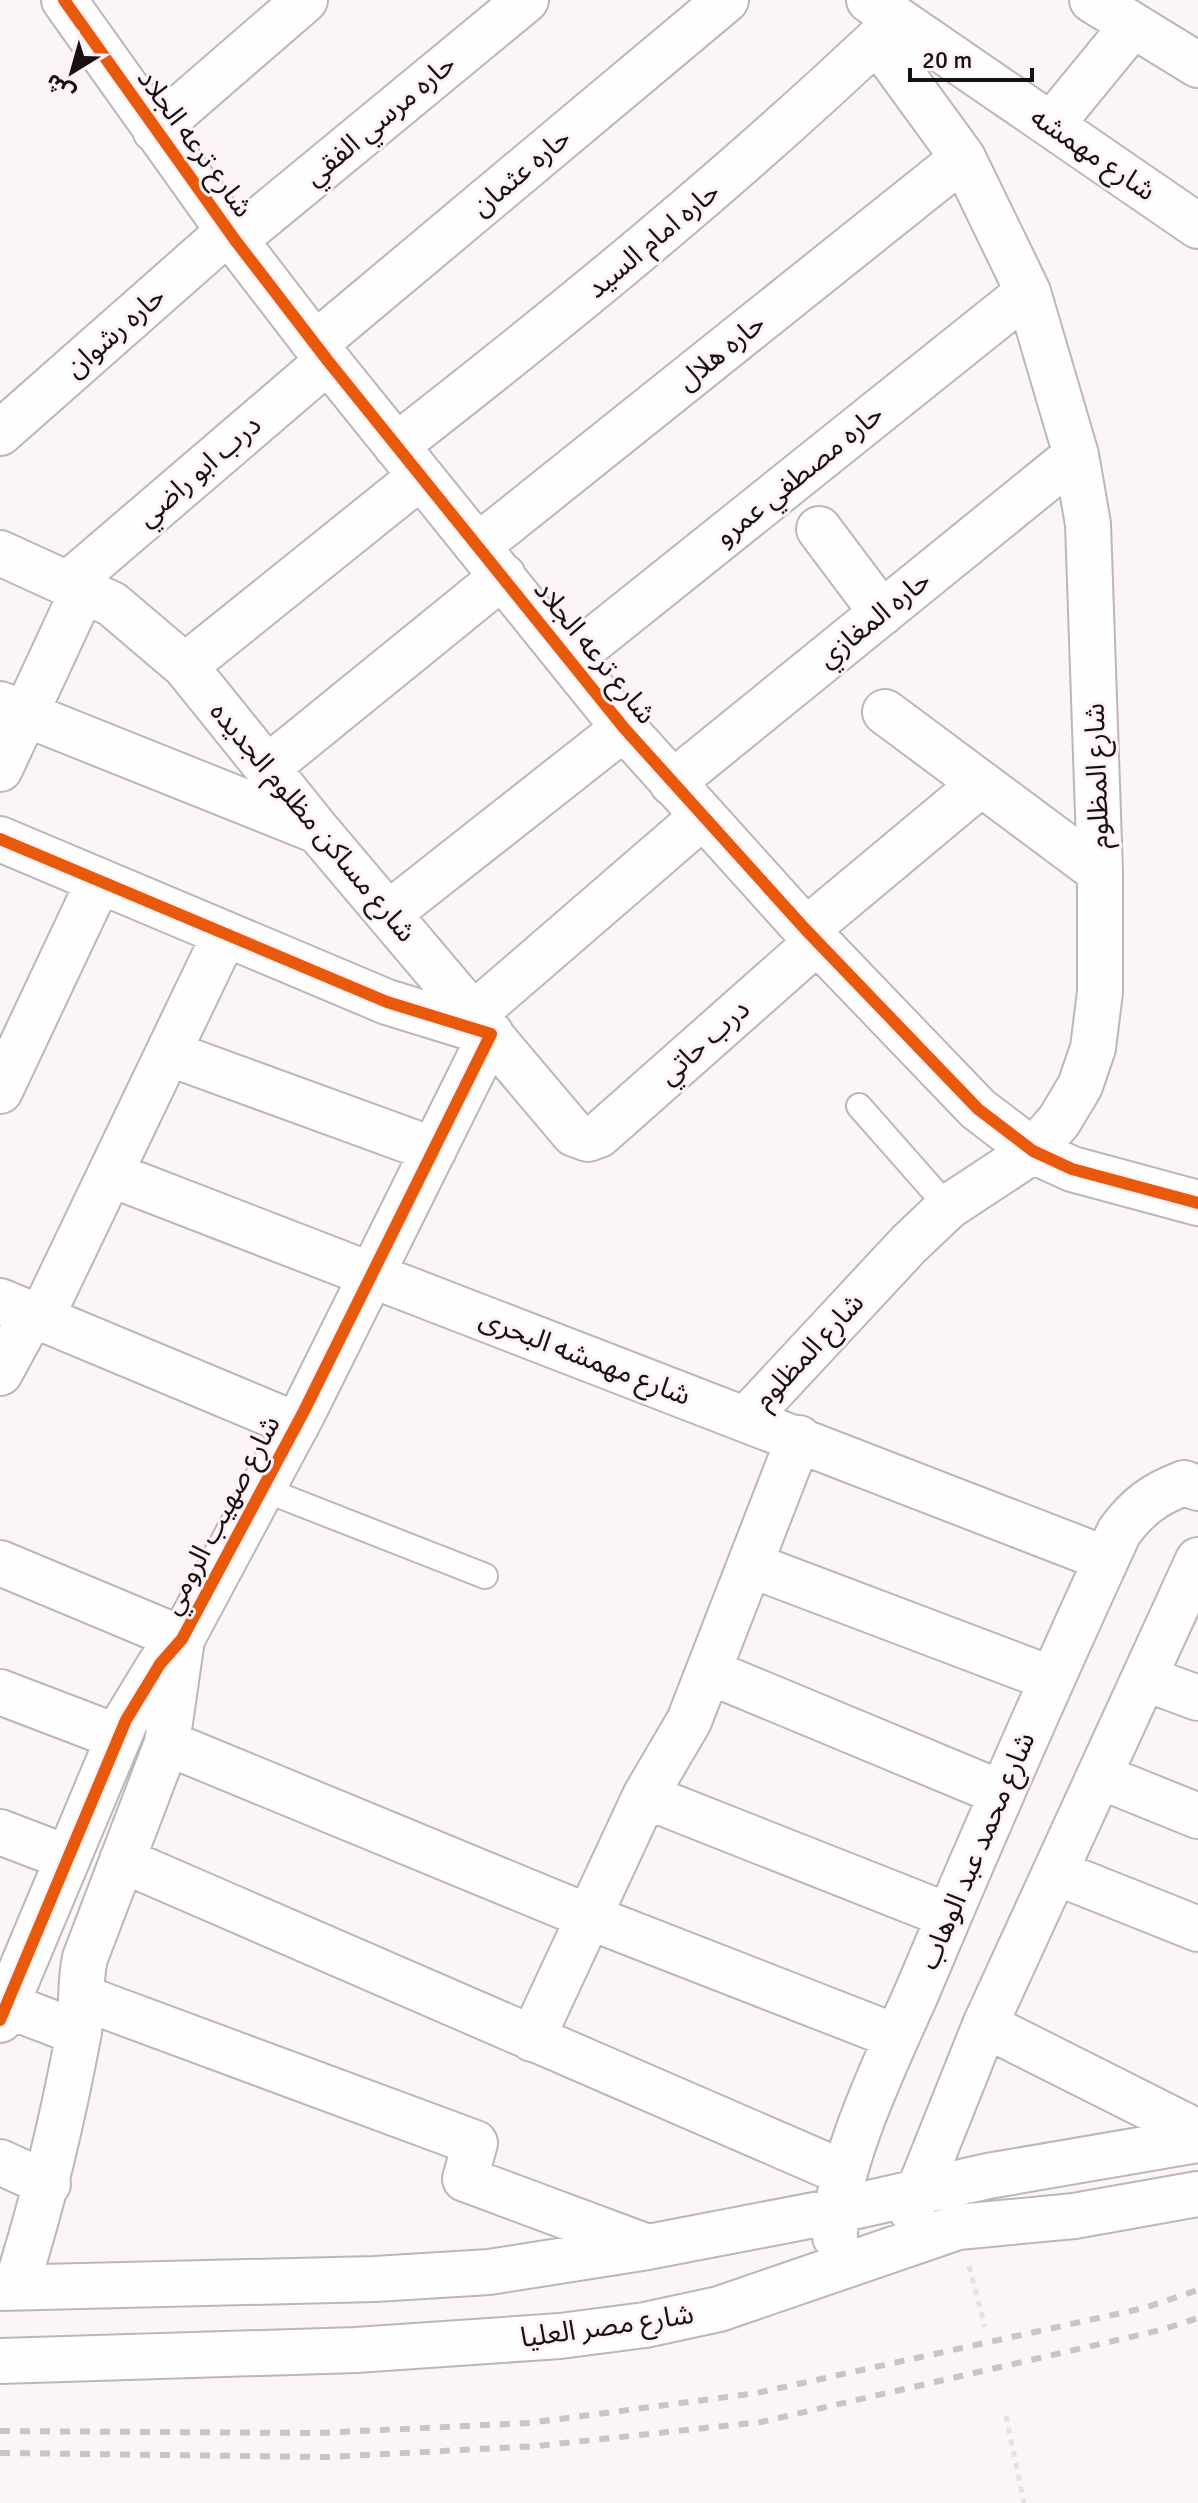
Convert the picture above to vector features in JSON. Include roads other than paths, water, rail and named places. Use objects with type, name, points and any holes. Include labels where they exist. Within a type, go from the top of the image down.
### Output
[{"type":"street","name":"شارع ترعه الجلاد","points":[[64,0],[232,235],[408,462],[571,658],[624,728],[812,936],[978,1109],[1033,1151],[1072,1169],[1198,1203]]},
{"type":"street","name":"حاره مرسي الفقي","points":[[232,235],[526,0]]},
{"type":"street","name":"حاره عثمان","points":[[322,353],[726,0]]},
{"type":"street","points":[[1092,0],[1198,65]]},
{"type":"street","points":[[155,130],[276,9]]},
{"type":"street","name":"شارع مهمشه","points":[[881,20],[1051,125],[1198,226]]},
{"type":"street","name":"شارع المظلوم","points":[[747,1418],[909,1244],[948,1207],[1033,1151],[1080,1086],[1093,1048],[1100,992],[1100,872],[1088,524],[1076,455],[1028,292],[963,158],[881,20]]},
{"type":"street","name":"حاره امام السيد","points":[[185,666],[561,317],[765,145],[881,20]]},
{"type":"street","points":[[1051,125],[1133,25]]},
{"type":"street","name":"حاره هلال","points":[[268,767],[491,561],[963,158]]},
{"type":"street","name":"حاره رشوان","points":[[0,433],[232,235]]},
{"type":"street","name":"حاره مصطفي عمرو","points":[[571,658],[1028,292]]},
{"type":"street","name":"درب ابو راضي","points":[[77,585],[322,353]]},
{"type":"street","name":"حاره المغازي","points":[[672,783],[1076,455]]},
{"type":"street","points":[[819,529],[882,613]]},
{"type":"street","name":"شارع مساكن مظلوم الجديده","points":[[0,553],[77,585],[138,622],[185,666],[318,831],[574,1134],[588,1139]]},
{"type":"street","points":[[0,769],[13,709],[77,585]]},
{"type":"street","points":[[13,709],[318,831]]},
{"type":"street","points":[[885,712],[1100,872]]},
{"type":"street","points":[[388,914],[624,728]]},
{"type":"street","name":"درب حاتي","points":[[588,1139],[599,1135],[812,936],[981,784]]},
{"type":"street","points":[[0,839],[387,1002],[482,1024],[702,817]]},
{"type":"street","points":[[0,1091],[99,881]]},
{"type":"street","points":[[0,1373],[24,1311],[110,1174],[225,934]]},
{"type":"street","name":"شارع صهيب الرومي","points":[[5,1996],[68,1858],[118,1737],[143,1688],[182,1639],[297,1425],[434,1150],[482,1024]]},
{"type":"street","points":[[168,1053],[434,1150]]},
{"type":"street","name":"شارع مهمشه البحرى","points":[[110,1174],[1106,1559]]},
{"type":"street","points":[[24,1311],[297,1425]]},
{"type":"street","points":[[532,2039],[645,1796],[689,1721],[799,1438]]},
{"type":"street","name":"شارع محمد عبد الوهاب","points":[[836,2271],[839,2192],[897,2037],[1001,1793],[1106,1559],[1119,1532],[1137,1507],[1160,1492],[1184,1483],[1198,1488]]},
{"type":"street","points":[[0,1563],[182,1639]]},
{"type":"street","points":[[751,1565],[1052,1679]]},
{"type":"street","points":[[899,2247],[918,2190],[985,2025],[1144,1678],[1194,1577]]},
{"type":"street","name":"شارع صهيب الرومي","points":[[8,2288],[48,2184],[80,2015],[85,1958],[167,1743],[182,1639]]},
{"type":"street","points":[[710,1672],[1001,1793]]},
{"type":"street","points":[[1144,1678],[1198,1698]]},
{"type":"street","points":[[0,1692],[118,1737]]},
{"type":"street","points":[[167,1743],[589,1917],[897,2037]]},
{"type":"street","points":[[1099,1776],[1198,1816]]},
{"type":"street","points":[[645,1796],[949,1916]]},
{"type":"street","points":[[0,1832],[68,1858]]},
{"type":"street","points":[[122,1860],[532,2039],[839,2192]]},
{"type":"street","points":[[1055,1872],[1198,1929]]},
{"type":"street","points":[[5,1996],[80,2015],[475,2143],[465,2179],[648,2247]]},
{"type":"street","points":[[985,2025],[1198,2132]]},
{"type":"street","points":[[8,2288],[375,2279],[489,2272],[648,2247],[839,2192],[918,2190],[1198,2140]]},
{"type":"street","points":[[0,2162],[48,2184]]},
{"type":"street","name":"شارع مصر العليا","points":[[0,2361],[356,2350],[560,2336],[645,2325],[719,2309],[958,2227],[1074,2216],[1198,2194]]},
{"type":"lane","points":[[859,1106],[948,1207]]},
{"type":"lane","points":[[263,1489],[485,1576]]},
{"type":"railway","points":[[0,2431],[319,2433],[529,2423],[757,2393],[1144,2308],[1198,2290]]},
{"type":"railway","points":[[0,2453],[329,2457],[537,2446],[761,2422],[1161,2330],[1198,2318]]}]
